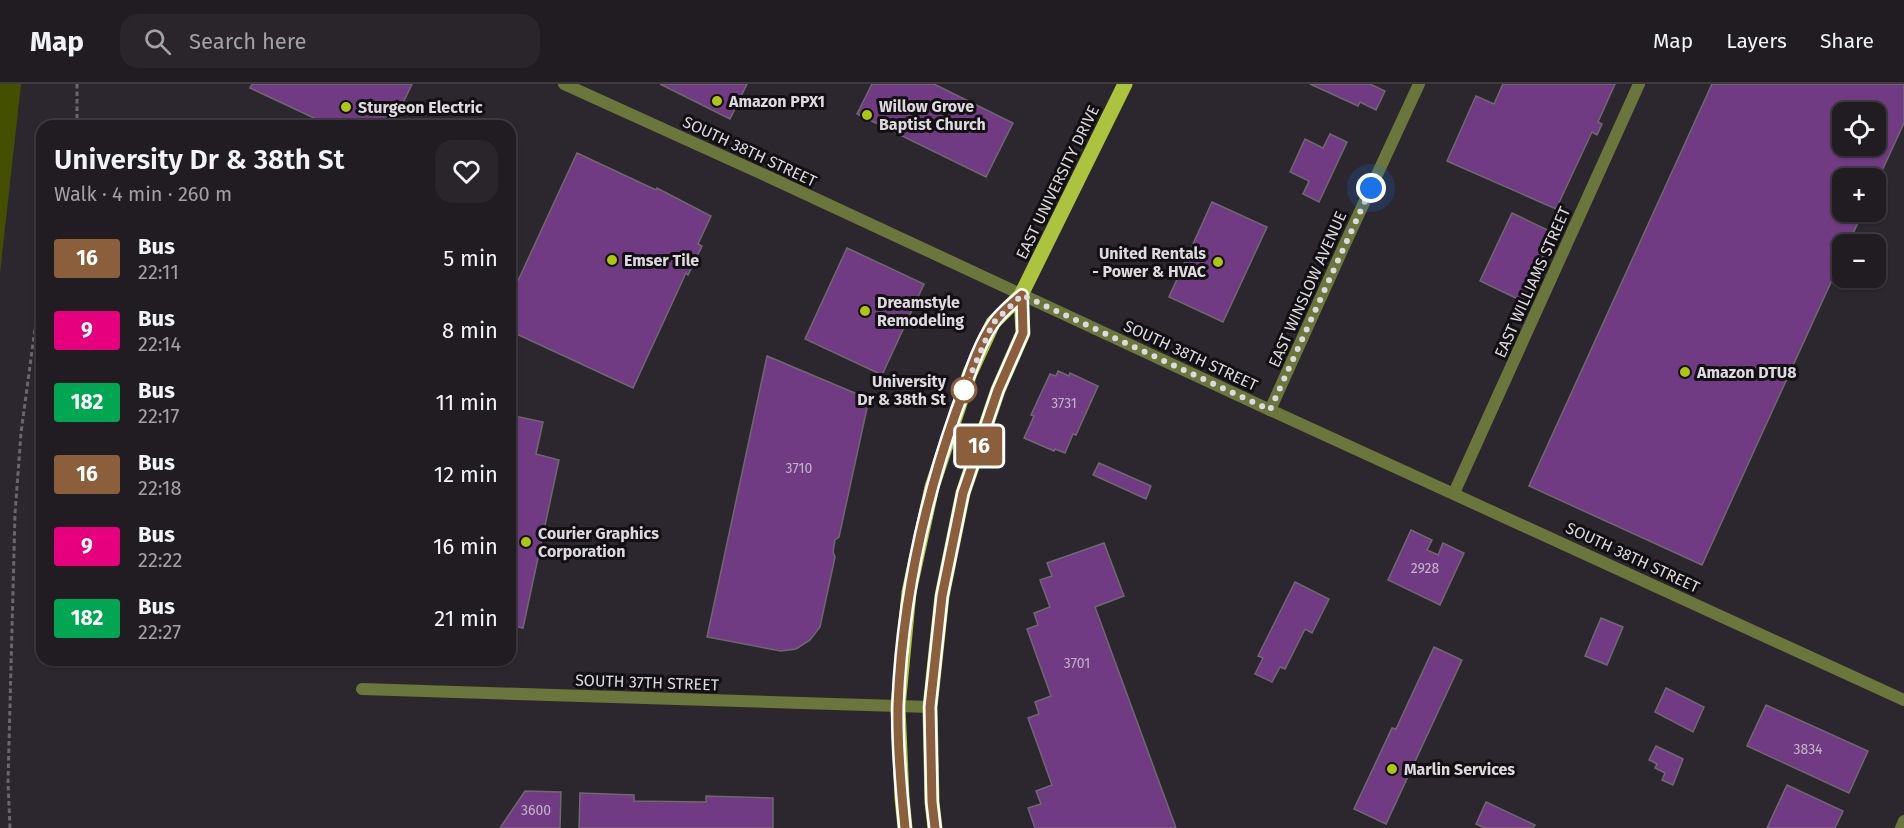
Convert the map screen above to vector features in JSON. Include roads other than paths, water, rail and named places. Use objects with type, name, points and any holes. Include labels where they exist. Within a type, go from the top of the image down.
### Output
[{"type":"main road","name":"EAST UNIVERSITY DRIVE","points":[[905,828],[898,706],[909,592],[932,487],[970,373],[993,323],[1022,295],[1125,84]]},
{"type":"main road","name":"EAST UNIVERSITY DRIVE","points":[[935,828],[932,802],[930,707],[942,596],[963,493],[998,390],[1023,333],[1022,295]]},
{"type":"street","name":"SOUTH 38TH STREET","points":[[564,84],[1904,700]]},
{"type":"street","name":"EAST WINSLOW AVENUE","points":[[1270,410],[1419,84]]},
{"type":"street","name":"EAST WILLIAMS STREET","points":[[1454,493],[1639,84]]},
{"type":"street","name":"SOUTH 37TH STREET","points":[[362,689],[930,707]]},
{"type":"street","points":[[1901,828],[1904,821]]},
{"type":"place","name":"Amazon PPX1","points":[[717,101]]},
{"type":"place","name":"Sturgeon Electric","points":[[346,107]]},
{"type":"place","name":"Willow Grove Baptist Church","points":[[867,115]]},
{"type":"place","name":"Emser Tile","points":[[612,260]]},
{"type":"place","name":"United Rentals - Power & HVAC","points":[[1218,262]]},
{"type":"place","name":"Dreamstyle Remodeling","points":[[865,311]]},
{"type":"place","name":"Amazon DTU8","points":[[1685,372]]},
{"type":"place","name":"University Dr & 38th St","points":[[964,390]]},
{"type":"place","name":"Courier Graphics Corporation","points":[[526,542]]},
{"type":"place","name":"Marlin Services","points":[[1392,769]]}]
